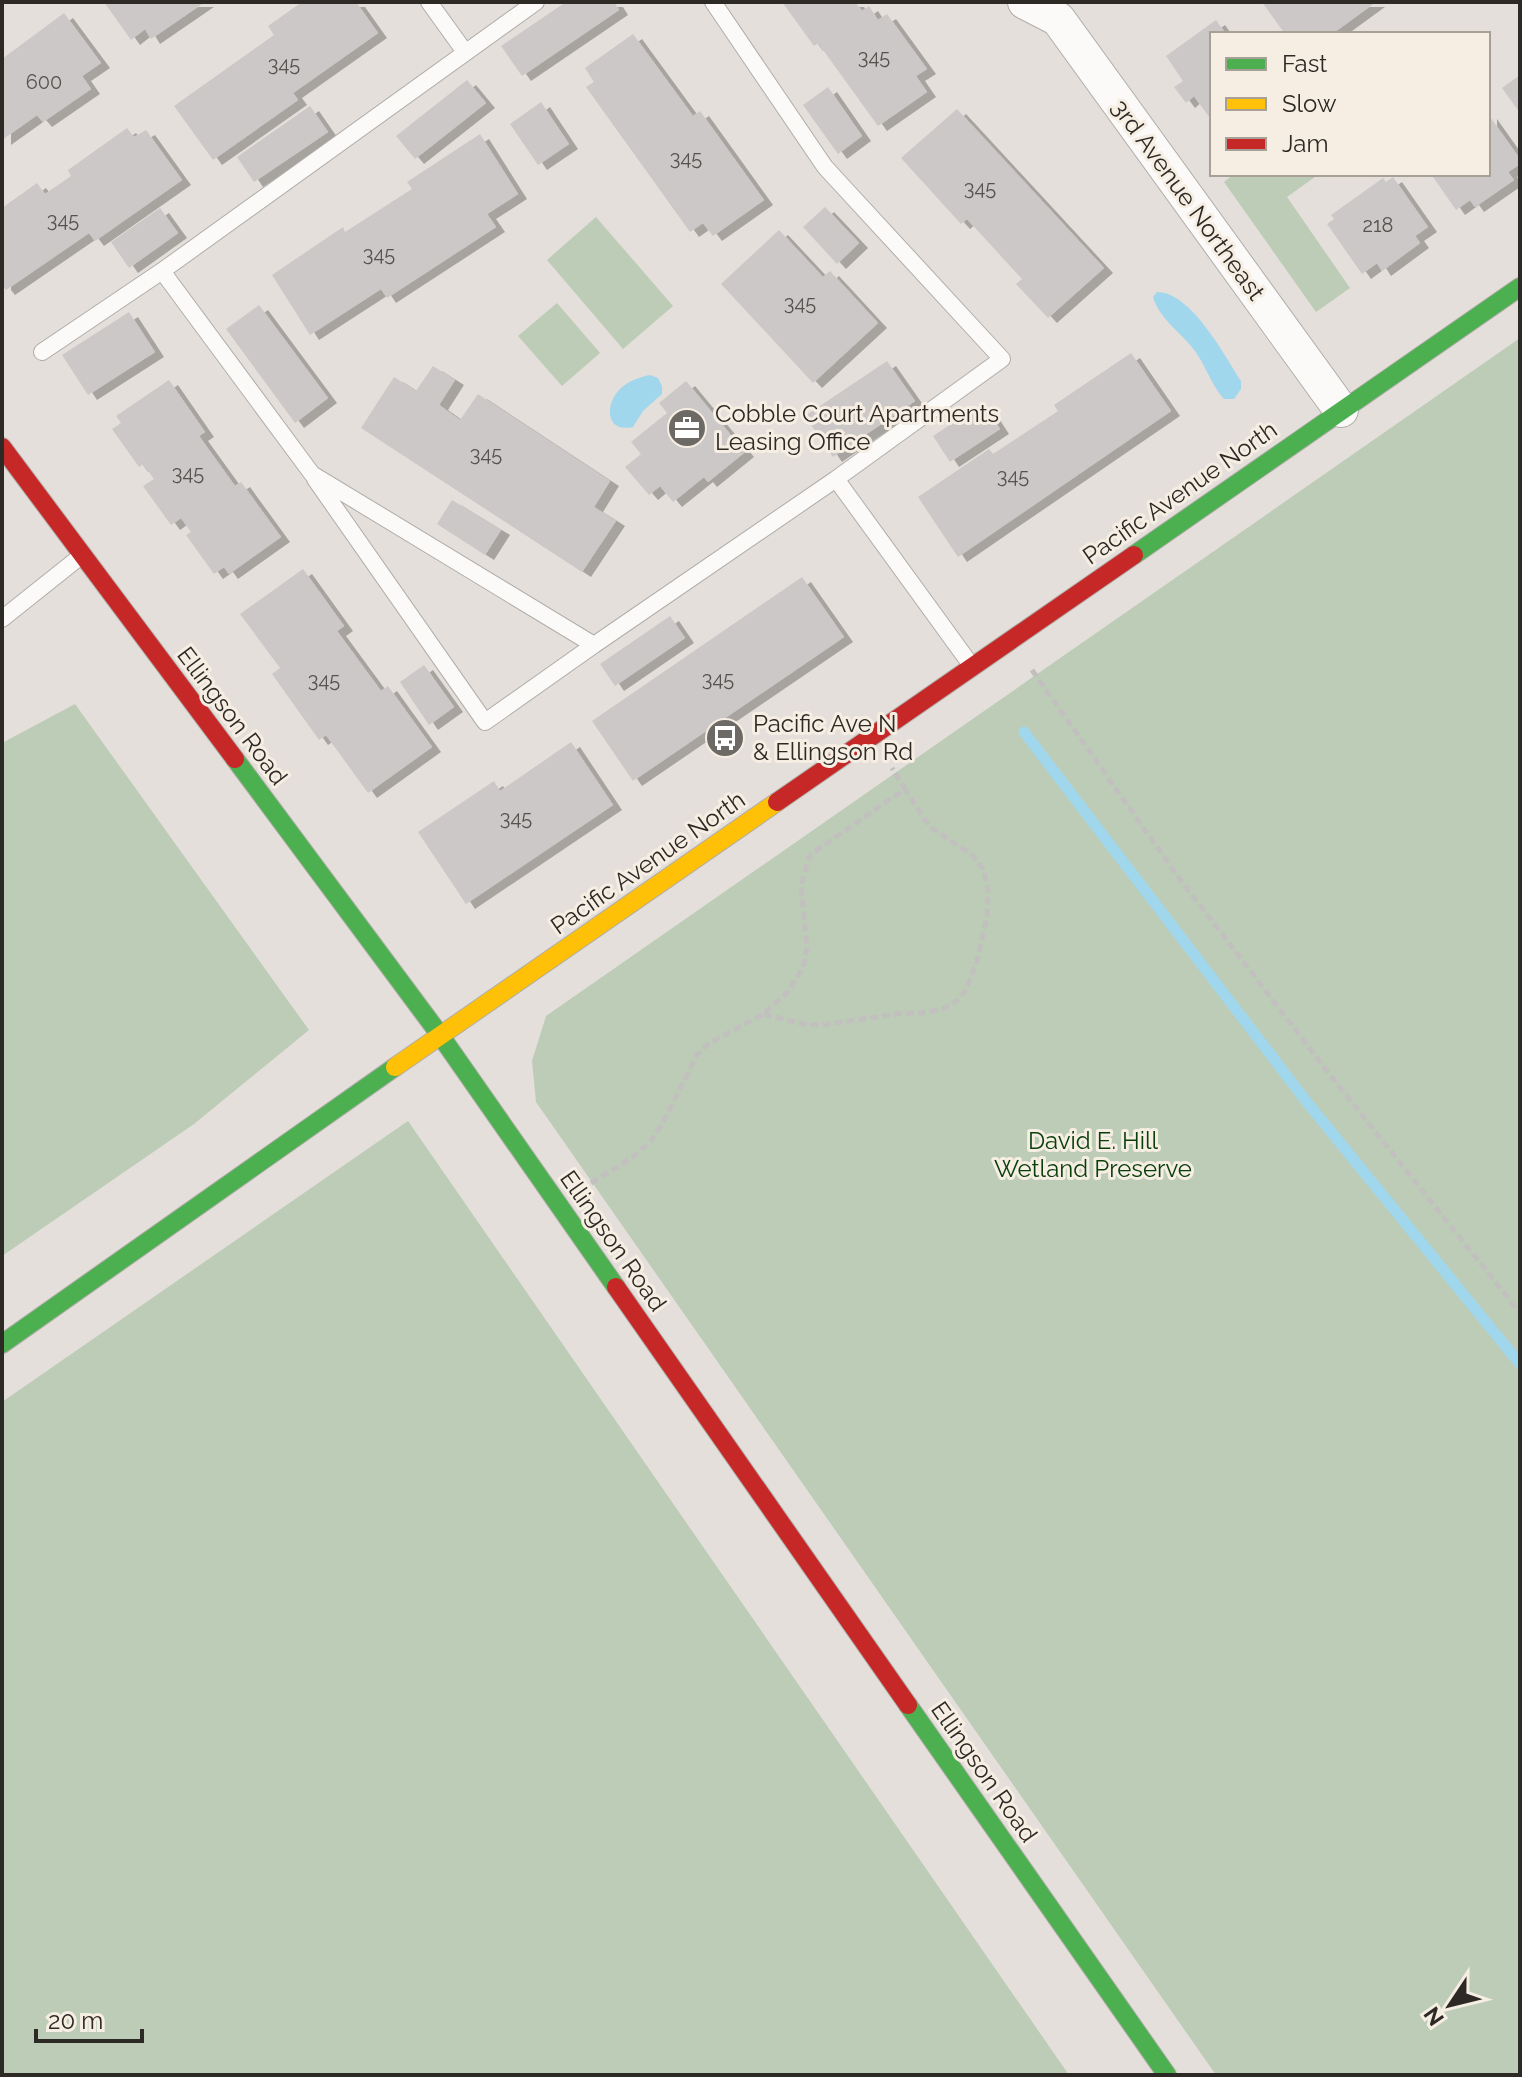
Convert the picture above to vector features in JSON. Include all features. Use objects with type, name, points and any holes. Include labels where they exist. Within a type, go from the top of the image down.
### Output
[{"type":"main road","name":"Pacific Avenue North","points":[[2,1344],[440,1035],[1520,287]]},
{"type":"main road","name":"Ellingson Road","points":[[2,447],[440,1035],[1167,2075]]},
{"type":"street","name":"3rd Avenue Northeast","points":[[1025,2],[1070,11],[1341,410]]},
{"type":"lane","points":[[429,2],[465,52]]},
{"type":"lane","points":[[42,352],[162,271],[536,2]]},
{"type":"lane","points":[[162,271],[312,474],[485,722],[836,479],[1002,359],[825,167],[713,2]]},
{"type":"lane","points":[[312,474],[594,645]]},
{"type":"lane","points":[[836,479],[972,667]]},
{"type":"lane","points":[[2,619],[83,555]]},
{"type":"path","points":[[1011,640],[1176,874],[1520,1313]]},
{"type":"path","points":[[763,1014],[803,1024],[822,1025],[943,1009],[957,1001],[965,991],[976,965],[987,917],[988,889],[983,869],[972,855],[929,826],[891,767]]},
{"type":"path","points":[[588,1185],[633,1157],[651,1141],[697,1055],[708,1044],[763,1014],[787,993],[803,968],[807,947],[801,886],[810,855],[905,789]]},
{"type":"green space","points":[[1232,176],[1316,176],[1287,197],[1350,288],[1316,312],[1224,182]]},
{"type":"green space","points":[[596,217],[673,306],[623,349],[547,260]]},
{"type":"green space","points":[[557,303],[600,353],[562,386],[518,336]]},
{"type":"green space","name":"David E. Hill Wetland Preserve","points":[[1520,338],[1520,2075],[1216,2075],[536,1102],[532,1061],[546,1016]]},
{"type":"green space","points":[[75,704],[309,1030],[194,1124],[2,1256],[2,743]]},
{"type":"green space","points":[[408,1121],[1069,2075],[2,2075],[2,1402]]},
{"type":"water","points":[[1157,292],[1182,302],[1206,327],[1241,381],[1241,389],[1234,399],[1224,399],[1192,347],[1161,313],[1153,297]]},
{"type":"water","points":[[650,375],[658,378],[662,394],[643,411],[633,427],[617,426],[610,416],[615,395],[627,384]]},
{"type":"building","points":[[104,2],[205,2],[151,39],[145,29],[131,40]]},
{"type":"building","points":[[302,2],[356,2],[378,33],[293,93],[298,100],[213,160],[174,106],[274,35],[268,26]]},
{"type":"building","points":[[566,2],[614,2],[619,10],[522,76],[501,46]]},
{"type":"building","points":[[782,2],[855,2],[862,11],[869,6],[878,20],[887,14],[927,69],[916,76],[927,92],[878,126],[818,43],[814,46]]},
{"type":"building","points":[[1262,2],[1376,2],[1335,32],[1284,32]]},
{"type":"building","points":[[64,13],[101,63],[82,76],[91,89],[43,122],[37,115],[2,140],[2,59]]},
{"type":"building","points":[[1216,20],[1225,32],[1210,32],[1210,118],[1194,96],[1186,103],[1174,87],[1183,81],[1166,56]]},
{"type":"building","points":[[633,34],[693,116],[700,111],[764,200],[713,236],[703,223],[690,232],[586,87],[594,82],[585,68]]},
{"type":"building","points":[[1520,75],[1520,113],[1502,88]]},
{"type":"building","points":[[467,80],[486,103],[415,159],[396,136]]},
{"type":"building","points":[[828,87],[862,136],[838,154],[803,105]]},
{"type":"building","points":[[541,102],[569,144],[538,165],[510,124]]},
{"type":"building","points":[[310,106],[328,132],[254,182],[237,157]]},
{"type":"building","points":[[957,109],[1104,268],[1048,318],[1016,284],[1022,279],[967,219],[961,224],[901,158]]},
{"type":"building","points":[[1490,117],[1520,159],[1520,164],[1508,172],[1514,180],[1475,207],[1470,200],[1456,210],[1432,176],[1490,176]]},
{"type":"building","points":[[127,128],[134,137],[146,130],[182,180],[95,241],[89,233],[6,290],[2,285],[2,208],[37,183],[45,194],[71,176],[68,170]]},
{"type":"building","points":[[480,134],[518,194],[487,214],[496,227],[387,298],[381,289],[310,335],[272,275],[343,227],[345,232],[412,189],[407,182]]},
{"type":"building","points":[[1393,177],[1428,227],[1415,236],[1420,243],[1382,271],[1377,263],[1362,274],[1327,224],[1334,219],[1331,215],[1383,178],[1386,182]]},
{"type":"building","points":[[825,207],[859,243],[837,264],[803,227]]},
{"type":"building","points":[[160,208],[178,233],[129,268],[111,242]]},
{"type":"building","points":[[779,230],[823,277],[830,271],[878,323],[813,383],[721,284]]},
{"type":"building","points":[[259,305],[328,398],[295,423],[226,329]]},
{"type":"building","points":[[129,312],[155,352],[88,395],[62,355]]},
{"type":"building","points":[[1131,353],[1171,411],[958,557],[918,497],[989,449],[993,454],[1058,411],[1054,405]]},
{"type":"building","points":[[887,361],[915,401],[833,457],[805,416]]},
{"type":"building","points":[[433,366],[455,380],[439,405],[460,420],[478,394],[610,481],[594,507],[616,521],[582,572],[361,428],[394,377],[416,391]]},
{"type":"building","points":[[169,380],[205,432],[199,436],[235,486],[241,482],[281,537],[229,574],[224,567],[214,574],[186,535],[191,532],[181,518],[171,525],[143,486],[154,479],[143,464],[139,467],[112,429],[121,423],[116,416]]},
{"type":"building","name":"Cobble Court Apartments Leasing Office","points":[[686,381],[745,452],[708,482],[704,477],[673,502],[660,486],[649,495],[625,467],[641,454],[631,442],[667,413],[659,403]]},
{"type":"building","points":[[983,403],[1000,429],[950,462],[933,436]]},
{"type":"building","points":[[452,500],[501,530],[485,555],[437,524]]},
{"type":"building","points":[[303,569],[344,626],[337,631],[381,691],[388,686],[432,747],[368,793],[326,735],[319,740],[272,674],[280,668],[240,614]]},
{"type":"building","points":[[802,577],[844,637],[633,781],[592,721]]},
{"type":"building","points":[[670,616],[685,638],[615,686],[600,664]]},
{"type":"building","points":[[424,665],[454,707],[429,725],[400,682]]},
{"type":"building","points":[[571,742],[613,805],[466,904],[418,832],[494,781],[500,791]]},
{"type":"waterway","points":[[1024,732],[1306,1101],[1520,1364]]},
{"type":"traffic: fast","points":[[1134,555],[1520,287]]},
{"type":"traffic: fast","points":[[235,759],[440,1035],[616,1287]]},
{"type":"traffic: fast","points":[[2,1344],[395,1067]]},
{"type":"traffic: fast","points":[[908,1705],[1167,2075]]},
{"type":"traffic: slow","points":[[395,1067],[777,802]]},
{"type":"traffic: jam","points":[[2,447],[235,759]]},
{"type":"traffic: jam","points":[[777,802],[1134,555]]},
{"type":"traffic: jam","points":[[616,1287],[908,1705]]},
{"type":"place","name":"Cobble Court Apartments Leasing Office","points":[[687,428]]},
{"type":"place","name":"Pacific Ave N & Ellingson Rd","points":[[725,738]]}]
